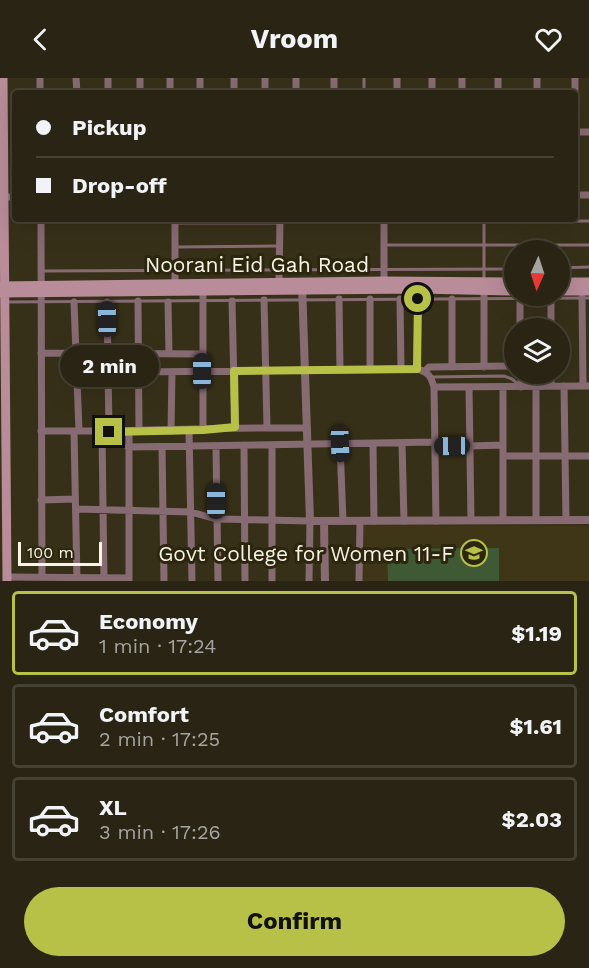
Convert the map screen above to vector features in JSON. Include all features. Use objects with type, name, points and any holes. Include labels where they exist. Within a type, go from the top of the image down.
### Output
[{"type":"main road","points":[[3,78],[7,579]]},
{"type":"main road","name":"Noorani Eid Gah Road","points":[[3,292],[41,288],[175,283],[279,282],[303,291],[384,281],[504,293]]},
{"type":"main road","points":[[570,282],[589,282]]},
{"type":"main road","name":"Noorani Eid Gah Road","points":[[41,288],[418,294],[484,290],[504,285]]},
{"type":"main road","points":[[570,291],[589,291]]},
{"type":"street","points":[[4,197],[12,197]]},
{"type":"street","points":[[41,222],[42,579]]},
{"type":"street","points":[[175,222],[175,283]]},
{"type":"street","points":[[279,282],[280,222]]},
{"type":"street","points":[[384,222],[384,281]]},
{"type":"street","points":[[484,290],[484,367]]},
{"type":"street","points":[[203,291],[203,430]]},
{"type":"street","points":[[303,291],[310,521],[309,581]]},
{"type":"street","points":[[418,294],[425,372],[434,387],[436,521]]},
{"type":"street","points":[[434,387],[586,386],[586,298]]},
{"type":"street","points":[[339,299],[340,370]]},
{"type":"street","points":[[370,299],[370,369]]},
{"type":"street","points":[[400,299],[401,369]]},
{"type":"street","points":[[452,299],[452,367]]},
{"type":"street","points":[[264,300],[267,427]]},
{"type":"street","points":[[232,301],[235,427]]},
{"type":"street","points":[[74,302],[77,579]]},
{"type":"street","points":[[104,579],[107,302]]},
{"type":"street","points":[[138,302],[139,431]]},
{"type":"street","points":[[168,302],[169,354]]},
{"type":"street","points":[[40,353],[202,354]]},
{"type":"street","points":[[425,372],[429,367],[504,366]]},
{"type":"street","points":[[139,372],[401,369],[425,372]]},
{"type":"street","points":[[171,431],[172,372]]},
{"type":"street","points":[[564,386],[566,520]]},
{"type":"street","points":[[469,387],[471,520]]},
{"type":"street","points":[[502,387],[503,520]]},
{"type":"street","points":[[536,387],[536,520]]},
{"type":"street","points":[[41,431],[171,431],[235,427],[307,428]]},
{"type":"street","points":[[189,430],[192,581]]},
{"type":"street","points":[[7,579],[129,579],[129,431]]},
{"type":"street","points":[[128,447],[402,443],[504,445]]},
{"type":"street","points":[[402,443],[404,521]]},
{"type":"street","points":[[340,444],[343,521]]},
{"type":"street","points":[[373,444],[374,521]]},
{"type":"street","points":[[244,445],[245,581]]},
{"type":"street","points":[[272,445],[272,581]]},
{"type":"street","points":[[162,447],[164,581]]},
{"type":"street","points":[[216,447],[218,581]]},
{"type":"street","points":[[504,456],[589,456]]},
{"type":"street","points":[[41,500],[75,499]]},
{"type":"street","points":[[76,509],[191,512],[216,519],[245,520],[589,520]]},
{"type":"street","points":[[324,521],[325,581]]},
{"type":"street","points":[[359,581],[360,521]]},
{"type":"lane","points":[[3,292],[40,302],[264,300],[303,291],[339,299],[400,299],[418,294],[452,299],[484,290],[484,222]]},
{"type":"lane","points":[[384,245],[589,245]]},
{"type":"lane","points":[[176,247],[280,246]]},
{"type":"lane","points":[[570,268],[589,267]]},
{"type":"lane","points":[[41,271],[504,269]]},
{"type":"lane","points":[[570,298],[586,298]]},
{"type":"lane","points":[[425,372],[504,376],[512,379],[521,387]]},
{"type":"shaded area","name":"Govt College for Women 11-F","points":[[360,525],[589,526],[589,581],[359,581]]},
{"type":"green space","points":[[499,548],[499,581],[388,581],[387,549]]},
{"type":"place","name":"Govt College for Women 11-F","points":[[474,553]]},
{"type":"route","points":[[109,432],[235,427],[234,371],[417,369],[418,299]]}]
